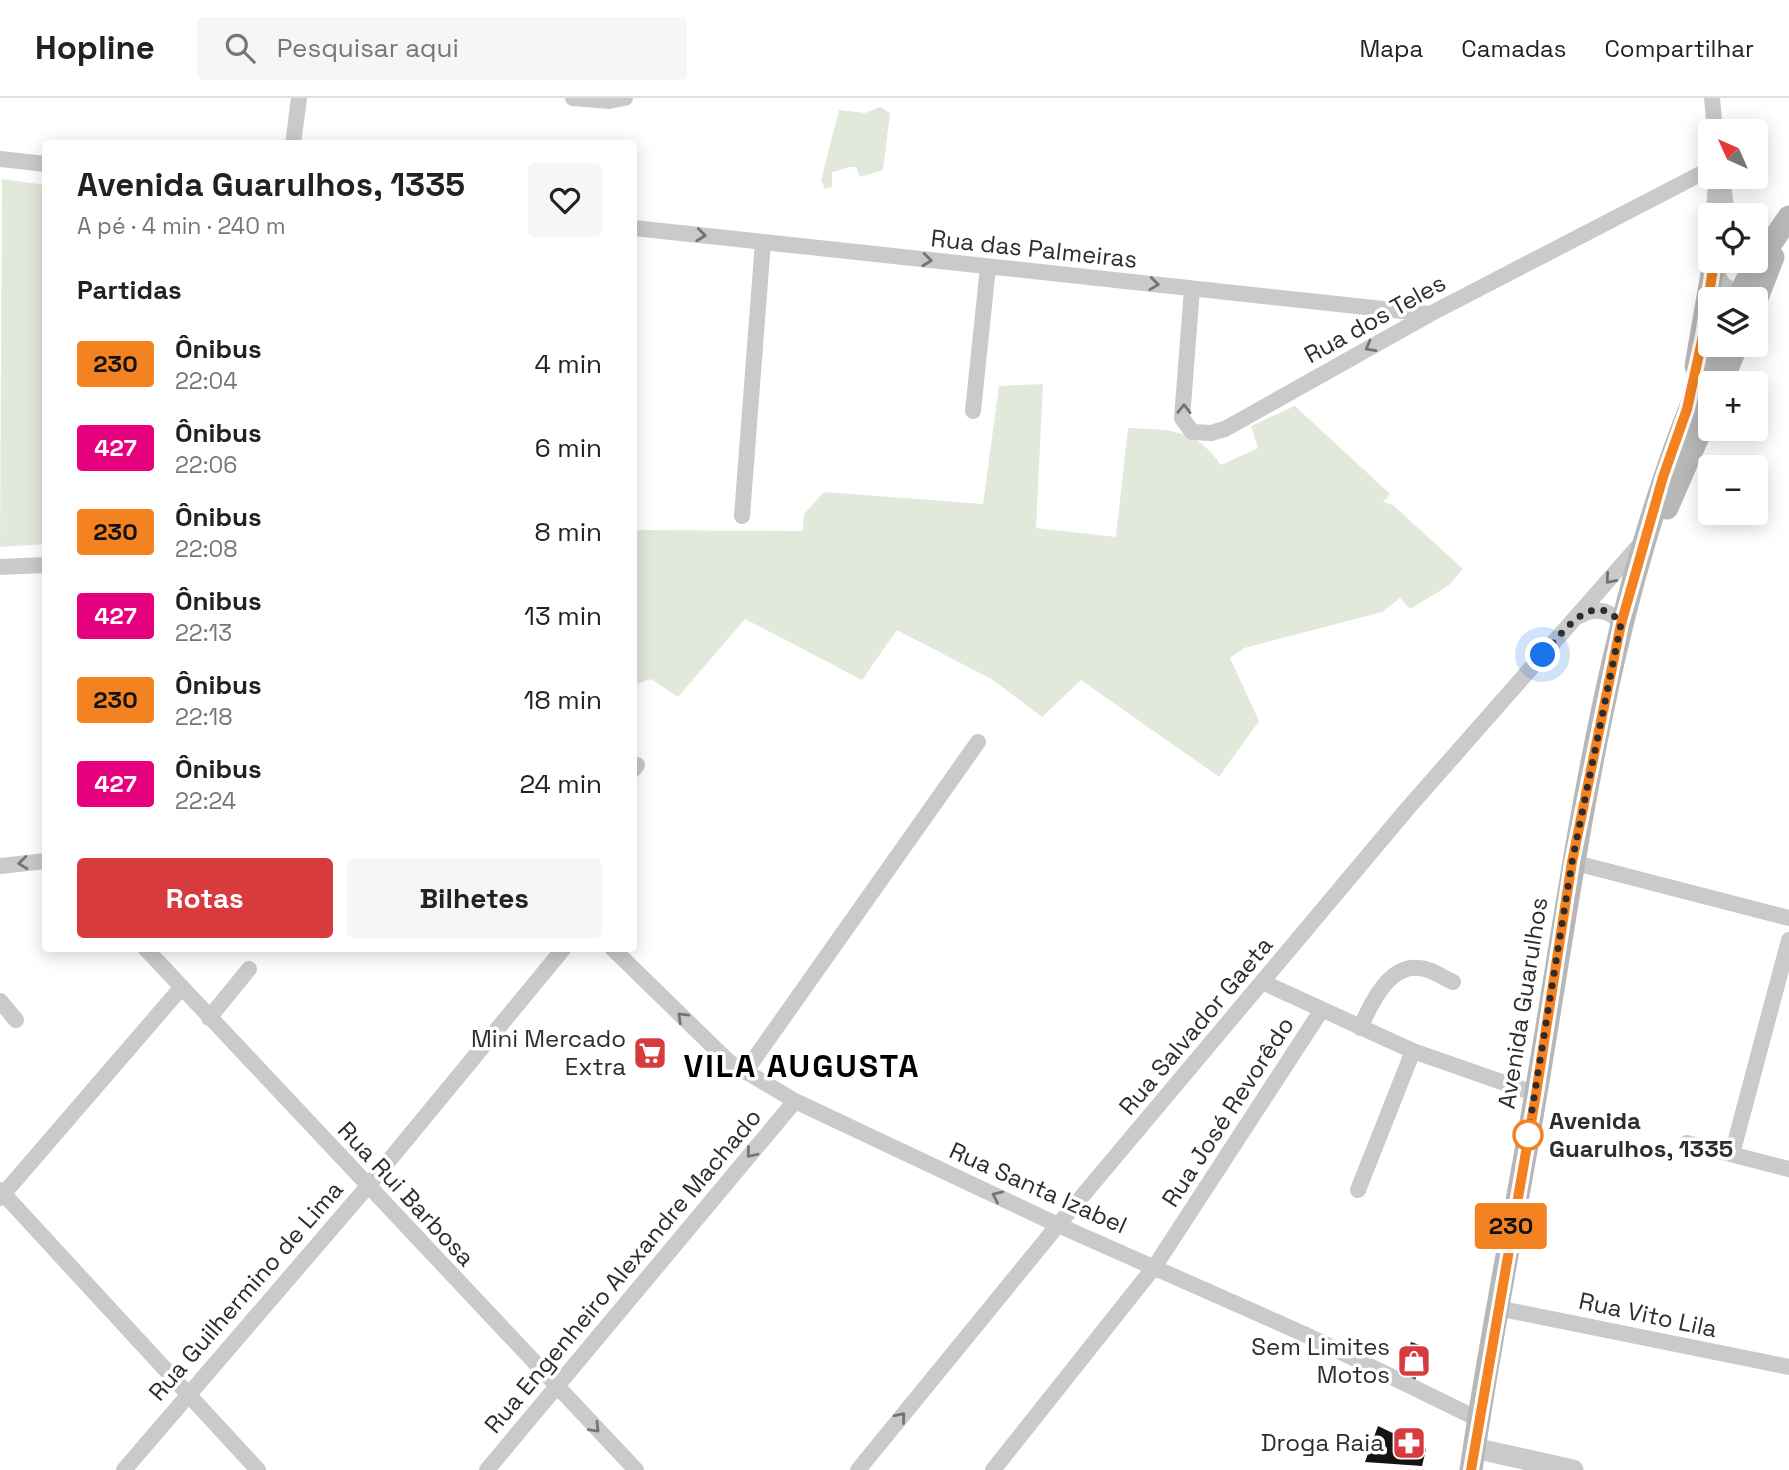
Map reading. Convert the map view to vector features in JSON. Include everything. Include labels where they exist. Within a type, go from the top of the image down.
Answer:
[{"type":"main road","points":[[1748,287],[1787,221]]},
{"type":"main road","points":[[1702,371],[1713,273]]},
{"type":"main road","name":"Avenida Guarulhos","points":[[1472,1459],[1536,1094],[1572,862],[1621,624],[1644,540],[1698,409]]},
{"type":"main road","name":"Avenida Guarulhos","points":[[1631,588],[1698,409]]},
{"type":"street","points":[[294,140],[299,98]]},
{"type":"street","points":[[573,98],[608,102],[625,98]]},
{"type":"street","points":[[1712,98],[1714,119]]},
{"type":"street","points":[[0,159],[42,164]]},
{"type":"street","name":"Rua dos Teles","points":[[1192,289],[1182,418],[1192,432],[1201,434],[1225,429],[1430,314],[1698,175]]},
{"type":"street","name":"Rua das Palmeiras","points":[[637,228],[1430,314]]},
{"type":"street","points":[[741,516],[763,242]]},
{"type":"street","points":[[973,411],[988,267]]},
{"type":"street","points":[[1718,273],[1721,282],[1743,287]]},
{"type":"street","name":"Rua Salvador Gaeta","points":[[858,1470],[1058,1225],[1409,808],[1644,540]]},
{"type":"street","points":[[0,567],[42,565]]},
{"type":"street","points":[[1577,617],[1588,611],[1601,610],[1612,615],[1621,624]]},
{"type":"street","points":[[745,1072],[978,742]]},
{"type":"street","points":[[0,866],[42,861]]},
{"type":"street","points":[[1572,862],[1789,918]]},
{"type":"street","points":[[1732,1154],[1789,940]]},
{"type":"street","name":"Rua Rui Barbosa","points":[[149,952],[636,1470]]},
{"type":"street","name":"Rua Guilhermino de Lima","points":[[124,1470],[187,1393],[368,1186],[561,952]]},
{"type":"street","name":"Rua Santa Izabel","points":[[616,952],[728,1061],[795,1101],[1058,1225],[1155,1266],[1478,1419]]},
{"type":"street","points":[[1360,1028],[1379,993],[1406,969],[1418,968],[1453,982]]},
{"type":"street","points":[[209,1018],[249,969]]},
{"type":"street","points":[[1262,982],[1413,1051],[1536,1094]]},
{"type":"street","points":[[181,988],[1,1194],[258,1470]]},
{"type":"street","points":[[0,1001],[16,1020]]},
{"type":"street","name":"Rua José Revorêdo","points":[[993,1470],[1155,1266],[1321,1011]]},
{"type":"street","points":[[1359,1190],[1413,1051]]},
{"type":"street","name":"Rua Engenheiro Alexandre Machado","points":[[487,1470],[795,1101]]},
{"type":"street","points":[[1687,1143],[1789,1169]]},
{"type":"street","name":"Rua Vito Lila","points":[[1497,1308],[1789,1367]]},
{"type":"street","points":[[1472,1459],[1573,1470]]},
{"type":"shaded area","points":[[880,107],[890,113],[883,170],[860,177],[856,167],[832,172],[832,187],[825,189],[821,180],[839,110],[865,113]]},
{"type":"shaded area","points":[[2,179],[42,185],[42,544],[0,547]]},
{"type":"shaded area","points":[[1043,384],[1036,528],[1116,537],[1128,428],[1181,433],[1202,444],[1221,465],[1258,448],[1251,426],[1295,406],[1390,494],[1383,502],[1393,505],[1463,569],[1448,586],[1410,609],[1400,598],[1382,612],[1244,648],[1230,658],[1259,721],[1219,777],[1081,680],[1042,717],[993,680],[897,630],[862,680],[745,619],[678,697],[651,679],[637,684],[637,530],[803,531],[804,514],[824,492],[983,504],[999,386]]},
{"type":"building","name":"Sem Limites Motos","points":[[1411,1342],[1428,1348],[1415,1380],[1401,1374]]},
{"type":"building","points":[[1378,1426],[1426,1449],[1422,1466],[1365,1462]]},
{"type":"bus line","name":"230","points":[[1471,1470],[1536,1094],[1572,862],[1621,624],[1663,477],[1687,409],[1703,336],[1712,273]]},
{"type":"place","name":"Mini Mercado Extra","points":[[650,1053]]},
{"type":"place","name":"Avenida Guarulhos, 1335","points":[[1528,1135]]},
{"type":"place","name":"Sem Limites Motos","points":[[1414,1361]]},
{"type":"place","name":"Droga Raia","points":[[1409,1443]]},
{"type":"district","name":"VILA AUGUSTA","points":[[802,1066]]},
{"type":"route","points":[[1528,1135],[1572,862],[1621,624],[1607,612],[1588,611],[1577,617],[1543,655]]}]
